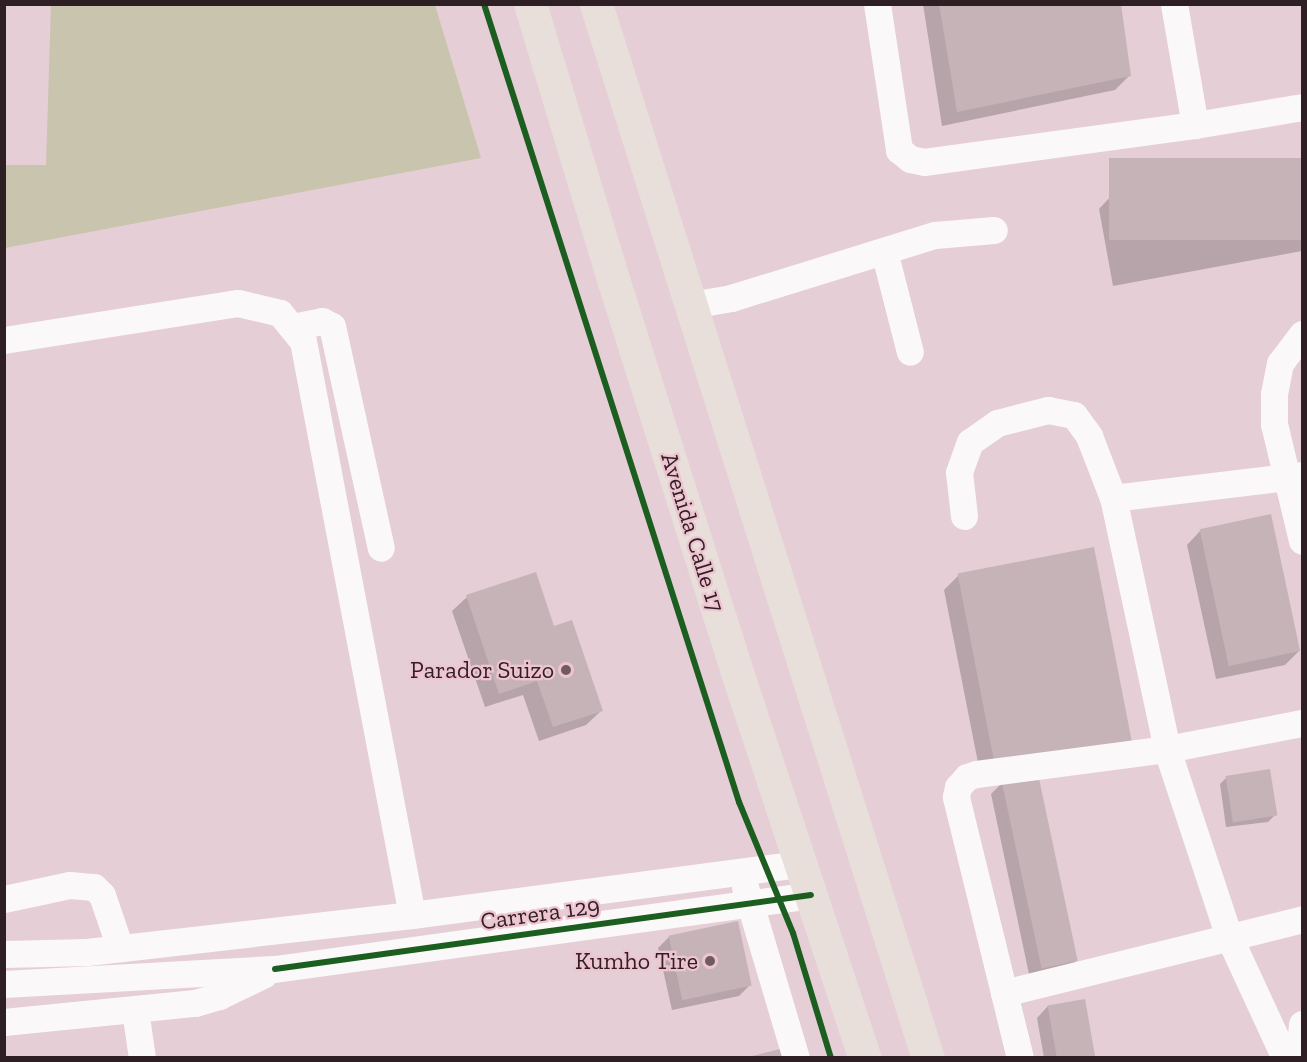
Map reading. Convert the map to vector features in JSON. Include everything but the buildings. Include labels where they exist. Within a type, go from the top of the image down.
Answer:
[{"type":"main road","name":"Avenida Calle 17","points":[[530,4],[618,293],[865,1058]]},
{"type":"main road","points":[[596,4],[928,1058]]},
{"type":"street","points":[[877,4],[899,150],[910,159],[924,162],[1195,125],[1302,107]]},
{"type":"street","points":[[1174,4],[1195,125]]},
{"type":"street","points":[[691,305],[731,298],[935,235],[994,230]]},
{"type":"street","points":[[884,251],[910,352]]},
{"type":"street","points":[[4,340],[238,303],[280,313],[303,341],[412,915]]},
{"type":"street","points":[[292,327],[322,321],[332,326],[381,548]]},
{"type":"street","points":[[1302,334],[1280,363],[1274,394],[1274,424],[1295,477],[1302,541]]},
{"type":"street","points":[[964,516],[959,472],[970,442],[996,423],[1048,410],[1074,416],[1084,429],[1113,498],[1167,750],[1229,937],[1285,1058]]},
{"type":"street","points":[[1113,498],[1295,477]]},
{"type":"street","points":[[1020,1058],[956,797],[958,787],[967,777],[976,774],[1167,750],[1302,723]]},
{"type":"street","points":[[4,954],[120,948],[412,915],[801,864]]},
{"type":"street","points":[[740,872],[796,1058]]},
{"type":"street","points":[[4,899],[70,885],[94,887],[102,895],[120,948]]},
{"type":"street","name":"Carrera 129","points":[[275,969],[811,895]]},
{"type":"street","points":[[1004,993],[1302,919]]},
{"type":"street","points":[[4,984],[275,969]]},
{"type":"street","points":[[4,1022],[195,1003],[211,999],[275,969]]},
{"type":"street","points":[[135,1010],[142,1058]]},
{"type":"street","points":[[1299,1058],[1302,1024]]},
{"type":"shaded area","points":[[51,5],[435,5],[481,158],[5,248],[5,165],[46,165]]},
{"type":"cycle path","points":[[484,4],[739,802],[793,933],[831,1058]]},
{"type":"cycle path","points":[[275,969],[811,895]]},
{"type":"place","name":"Parador Suizo","points":[[566,670]]},
{"type":"place","name":"Kumho Tire","points":[[710,961]]}]
